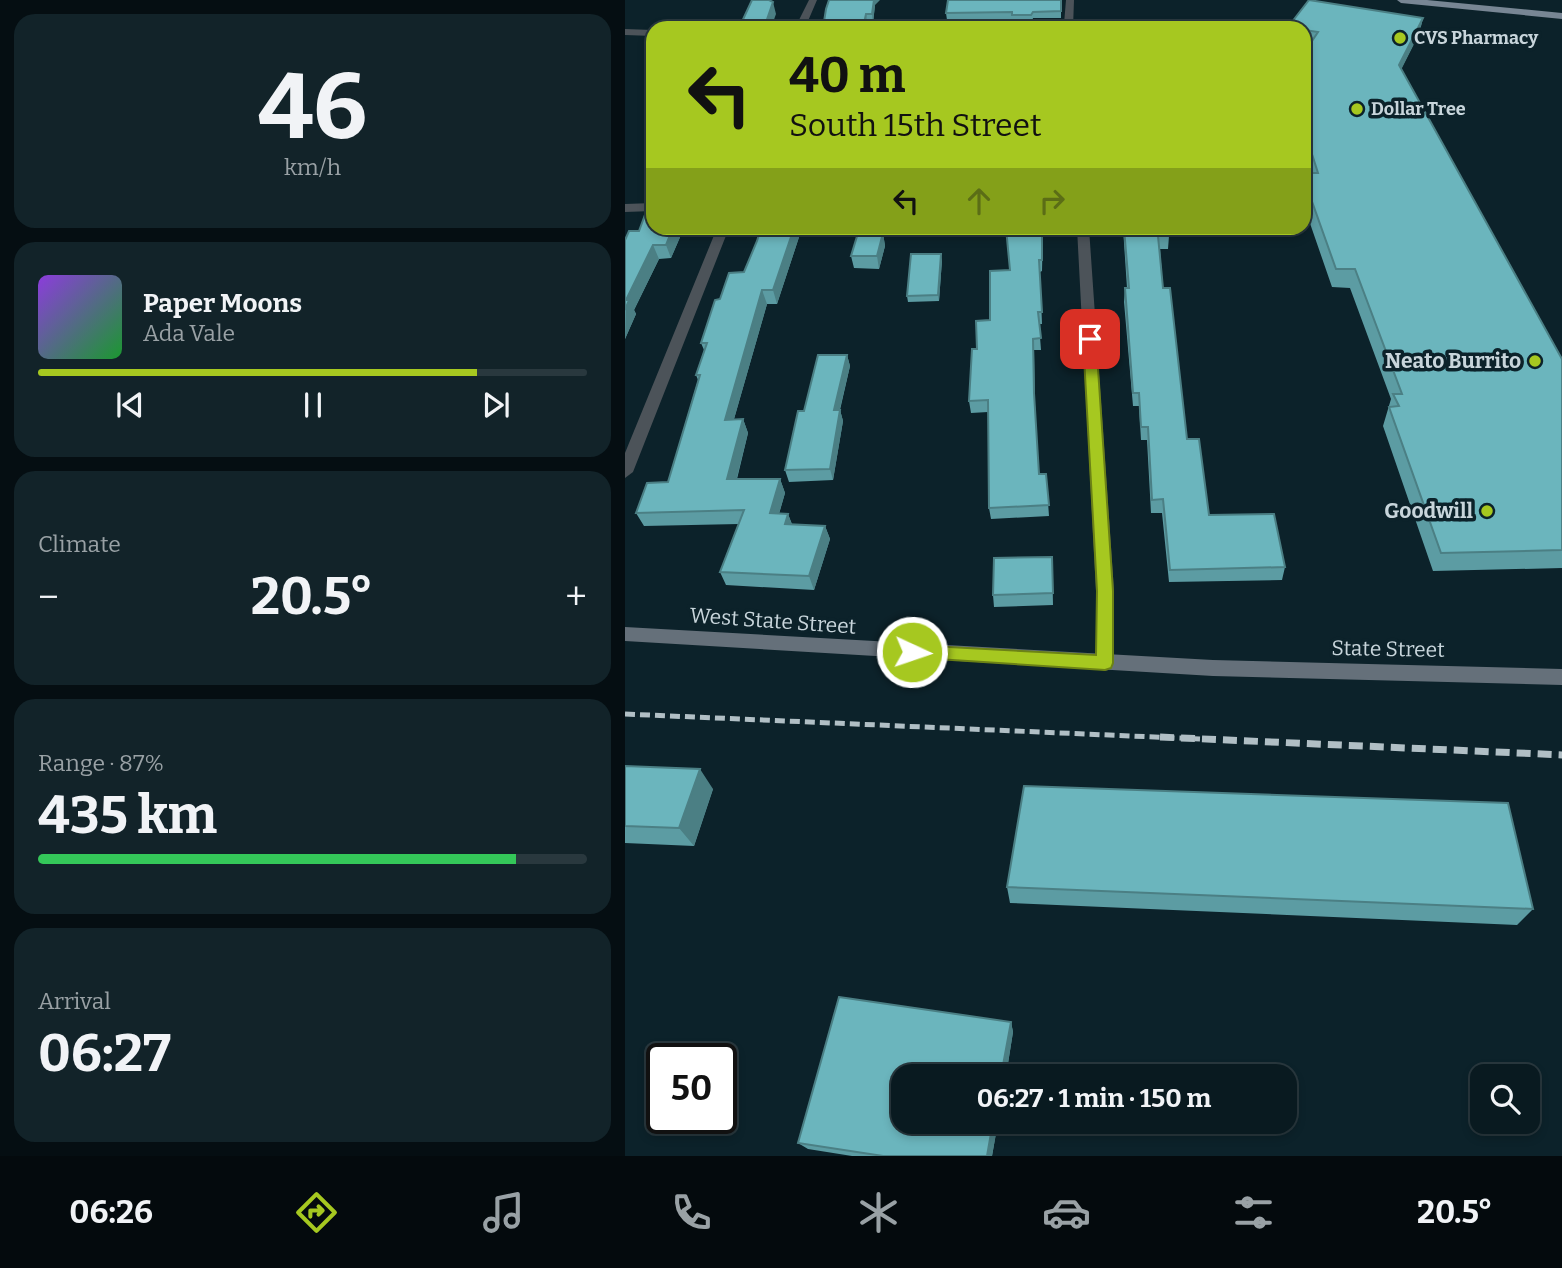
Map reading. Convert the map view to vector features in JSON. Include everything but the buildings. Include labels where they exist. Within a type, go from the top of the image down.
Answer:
[{"type":"main road","points":[[1401,0],[1562,16]]},
{"type":"main road","name":"West State Street","points":[[625,634],[1213,668]]},
{"type":"main road","name":"State Street","points":[[1213,668],[1562,677]]},
{"type":"street","points":[[803,21],[813,0]]},
{"type":"street","points":[[1068,21],[1070,0]]},
{"type":"street","points":[[625,32],[646,33]]},
{"type":"street","points":[[625,208],[646,207]]},
{"type":"street","points":[[625,472],[720,235]]},
{"type":"street","points":[[1083,235],[1105,591],[1105,663]]},
{"type":"railway","points":[[625,714],[1200,739]]},
{"type":"railway","points":[[1160,737],[1563,755]]},
{"type":"place","name":"CVS Pharmacy","points":[[1400,38]]},
{"type":"place","name":"Dollar Tree","points":[[1357,109]]},
{"type":"place","name":"Neato Burrito","points":[[1535,361]]},
{"type":"place","name":"Goodwill","points":[[1487,511]]},
{"type":"route","points":[[912,652],[1105,663],[1105,591],[1090,339]]}]
